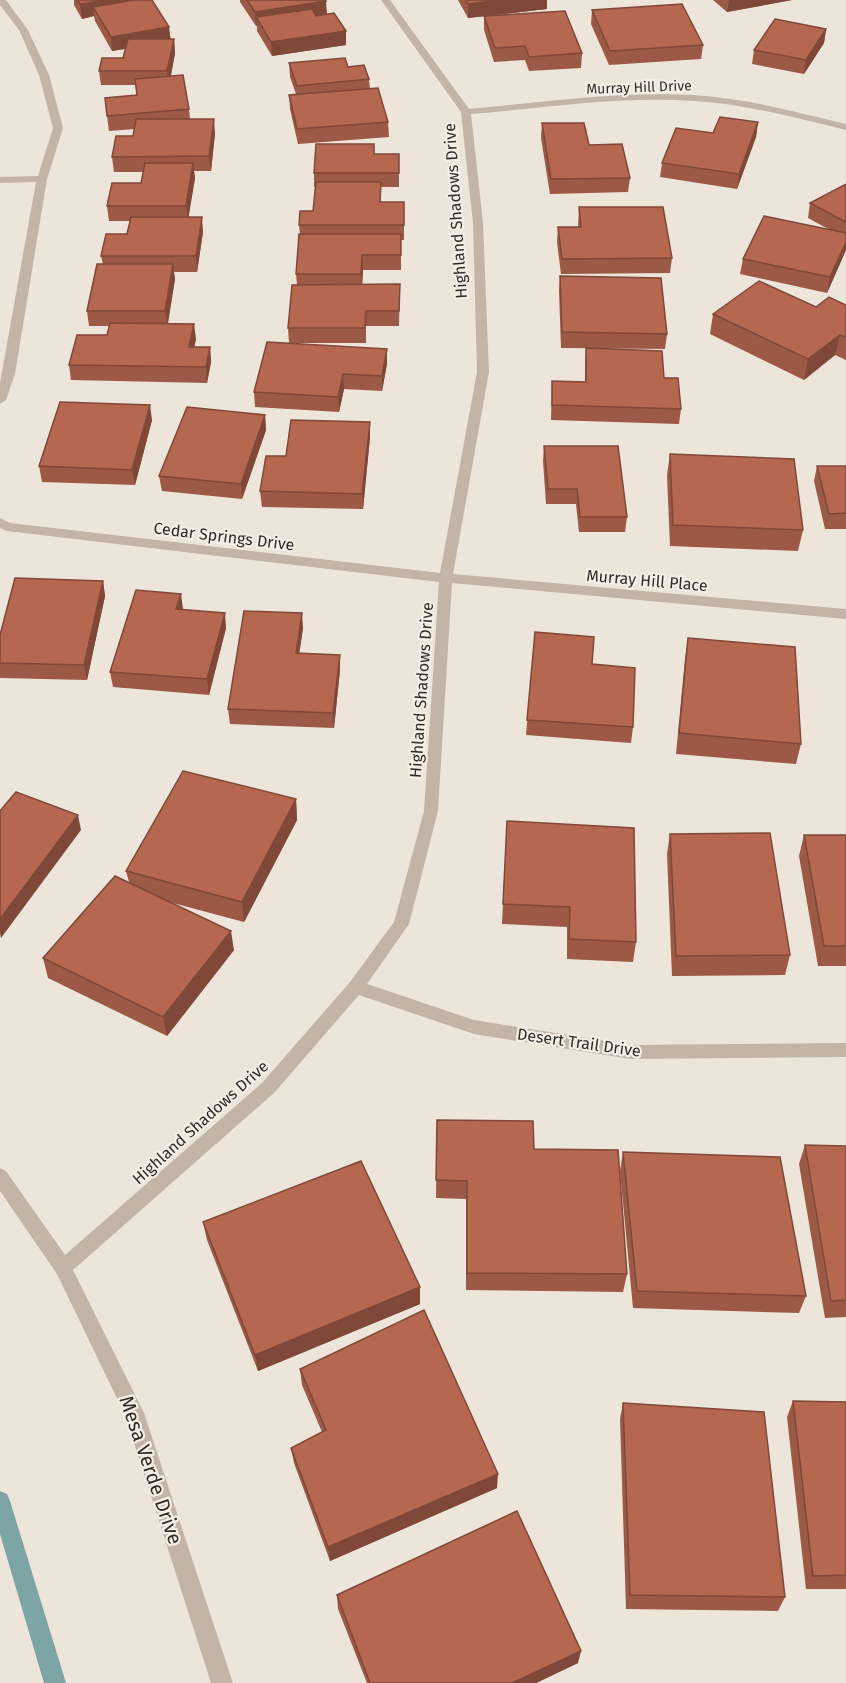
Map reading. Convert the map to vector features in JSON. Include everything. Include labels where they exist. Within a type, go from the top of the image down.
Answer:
[{"type":"street","points":[[0,400],[9,374],[42,179],[58,129],[44,75],[23,30],[1,0]]},
{"type":"street","name":"Highland Shadows Drive","points":[[63,1268],[268,1088],[356,987],[401,924],[431,811],[446,578],[483,372],[477,223],[466,112],[385,0]]},
{"type":"street","name":"Murray Hill Drive","points":[[466,112],[646,98],[694,98],[748,105],[846,127]]},
{"type":"street","points":[[0,180],[42,179]]},
{"type":"street","name":"Cedar Springs Drive","points":[[0,522],[7,527],[446,578]]},
{"type":"street","name":"Murray Hill Place","points":[[446,578],[846,614]]},
{"type":"street","name":"Desert Trail Drive","points":[[356,987],[474,1027],[631,1052],[846,1050]]},
{"type":"street","name":"Mesa Verde Drive","points":[[0,1176],[63,1268],[134,1413],[222,1683]]},
{"type":"building","points":[[77,0],[107,0],[80,4]]},
{"type":"building","points":[[134,0],[152,0],[169,27],[111,37],[93,7]]},
{"type":"building","points":[[247,0],[325,0],[326,1],[255,12]]},
{"type":"building","points":[[466,0],[501,0],[468,4]]},
{"type":"building","points":[[682,4],[703,45],[610,51],[592,10]]},
{"type":"building","points":[[312,9],[316,16],[334,13],[346,31],[271,42],[256,17]]},
{"type":"building","points":[[565,11],[582,53],[529,57],[525,46],[495,48],[484,16]]},
{"type":"building","points":[[775,19],[826,29],[806,60],[754,50]]},
{"type":"building","points":[[128,39],[174,39],[167,71],[99,71],[102,58],[123,58]]},
{"type":"building","points":[[345,58],[348,67],[364,65],[369,79],[297,86],[289,63]]},
{"type":"building","points":[[183,75],[189,109],[107,116],[105,98],[137,95],[135,79]]},
{"type":"building","points":[[378,88],[388,122],[297,129],[289,95]]},
{"type":"building","points":[[720,117],[758,122],[739,174],[662,163],[676,128],[713,133]]},
{"type":"building","points":[[136,119],[214,119],[209,156],[112,157],[116,136],[133,136]]},
{"type":"building","points":[[542,123],[584,123],[589,145],[622,144],[630,178],[551,179]]},
{"type":"building","points":[[316,144],[374,144],[374,154],[399,154],[399,173],[314,173]]},
{"type":"building","points":[[145,163],[193,163],[186,206],[107,206],[112,183],[141,183]]},
{"type":"building","points":[[316,182],[381,182],[380,202],[404,202],[404,225],[299,225],[300,211],[313,211]]},
{"type":"building","points":[[846,184],[846,222],[810,203]]},
{"type":"building","points":[[579,207],[663,207],[672,258],[562,259],[558,227],[581,227]]},
{"type":"building","points":[[764,216],[846,233],[846,242],[830,277],[743,259]]},
{"type":"building","points":[[131,217],[202,217],[196,256],[101,256],[106,234],[127,234]]},
{"type":"building","points":[[299,234],[401,234],[401,255],[362,255],[361,274],[296,274]]},
{"type":"building","points":[[97,264],[173,264],[165,311],[87,311]]},
{"type":"building","points":[[560,276],[661,278],[667,334],[562,332]]},
{"type":"building","points":[[759,281],[816,307],[829,297],[846,305],[846,337],[840,335],[808,359],[713,314]]},
{"type":"building","points":[[400,284],[399,311],[366,311],[365,328],[288,328],[292,285]]},
{"type":"building","points":[[110,323],[194,324],[189,347],[210,347],[206,367],[69,365],[77,335],[107,335]]},
{"type":"building","points":[[267,342],[387,349],[382,376],[343,374],[338,397],[254,392]]},
{"type":"building","points":[[586,348],[662,351],[664,378],[678,378],[681,409],[552,405],[552,381],[586,382]]},
{"type":"building","points":[[60,402],[150,405],[132,470],[39,466]]},
{"type":"building","points":[[187,407],[265,415],[241,484],[159,476]]},
{"type":"building","points":[[291,420],[370,422],[362,494],[260,491],[266,456],[286,456]]},
{"type":"building","points":[[544,446],[618,446],[627,517],[580,517],[577,489],[548,489]]},
{"type":"building","points":[[670,454],[794,459],[803,530],[673,525]]},
{"type":"building","points":[[817,466],[846,466],[846,513],[829,514]]},
{"type":"building","points":[[15,578],[103,581],[84,665],[0,663],[0,635]]},
{"type":"building","points":[[136,590],[181,594],[176,609],[225,613],[207,679],[110,672]]},
{"type":"building","points":[[244,611],[302,613],[296,653],[340,655],[333,713],[228,709]]},
{"type":"building","points":[[535,632],[594,637],[592,664],[635,668],[633,727],[527,720]]},
{"type":"building","points":[[688,638],[795,647],[801,744],[679,733]]},
{"type":"building","points":[[183,771],[296,799],[242,902],[126,871]]},
{"type":"building","points":[[16,792],[78,815],[0,919],[0,811]]},
{"type":"building","points":[[507,821],[634,828],[636,942],[569,939],[570,907],[503,904]]},
{"type":"building","points":[[770,833],[790,955],[676,956],[670,834]]},
{"type":"building","points":[[804,835],[846,835],[846,946],[824,946]]},
{"type":"building","points":[[115,876],[231,931],[163,1017],[43,958]]},
{"type":"building","points":[[437,1120],[533,1121],[534,1149],[618,1150],[627,1274],[467,1273],[467,1181],[436,1180]]},
{"type":"building","points":[[805,1145],[846,1146],[846,1300],[831,1301]]},
{"type":"building","points":[[623,1152],[780,1157],[806,1296],[637,1291]]},
{"type":"building","points":[[361,1161],[420,1287],[255,1355],[203,1222]]},
{"type":"building","points":[[424,1310],[498,1474],[328,1547],[291,1448],[326,1430],[300,1369]]},
{"type":"building","points":[[793,1401],[846,1402],[846,1575],[813,1576]]},
{"type":"building","points":[[623,1403],[764,1412],[785,1597],[630,1595]]},
{"type":"building","points":[[517,1511],[581,1651],[512,1683],[370,1683],[337,1595]]},
{"type":"waterway","points":[[0,1501],[55,1683]]}]
